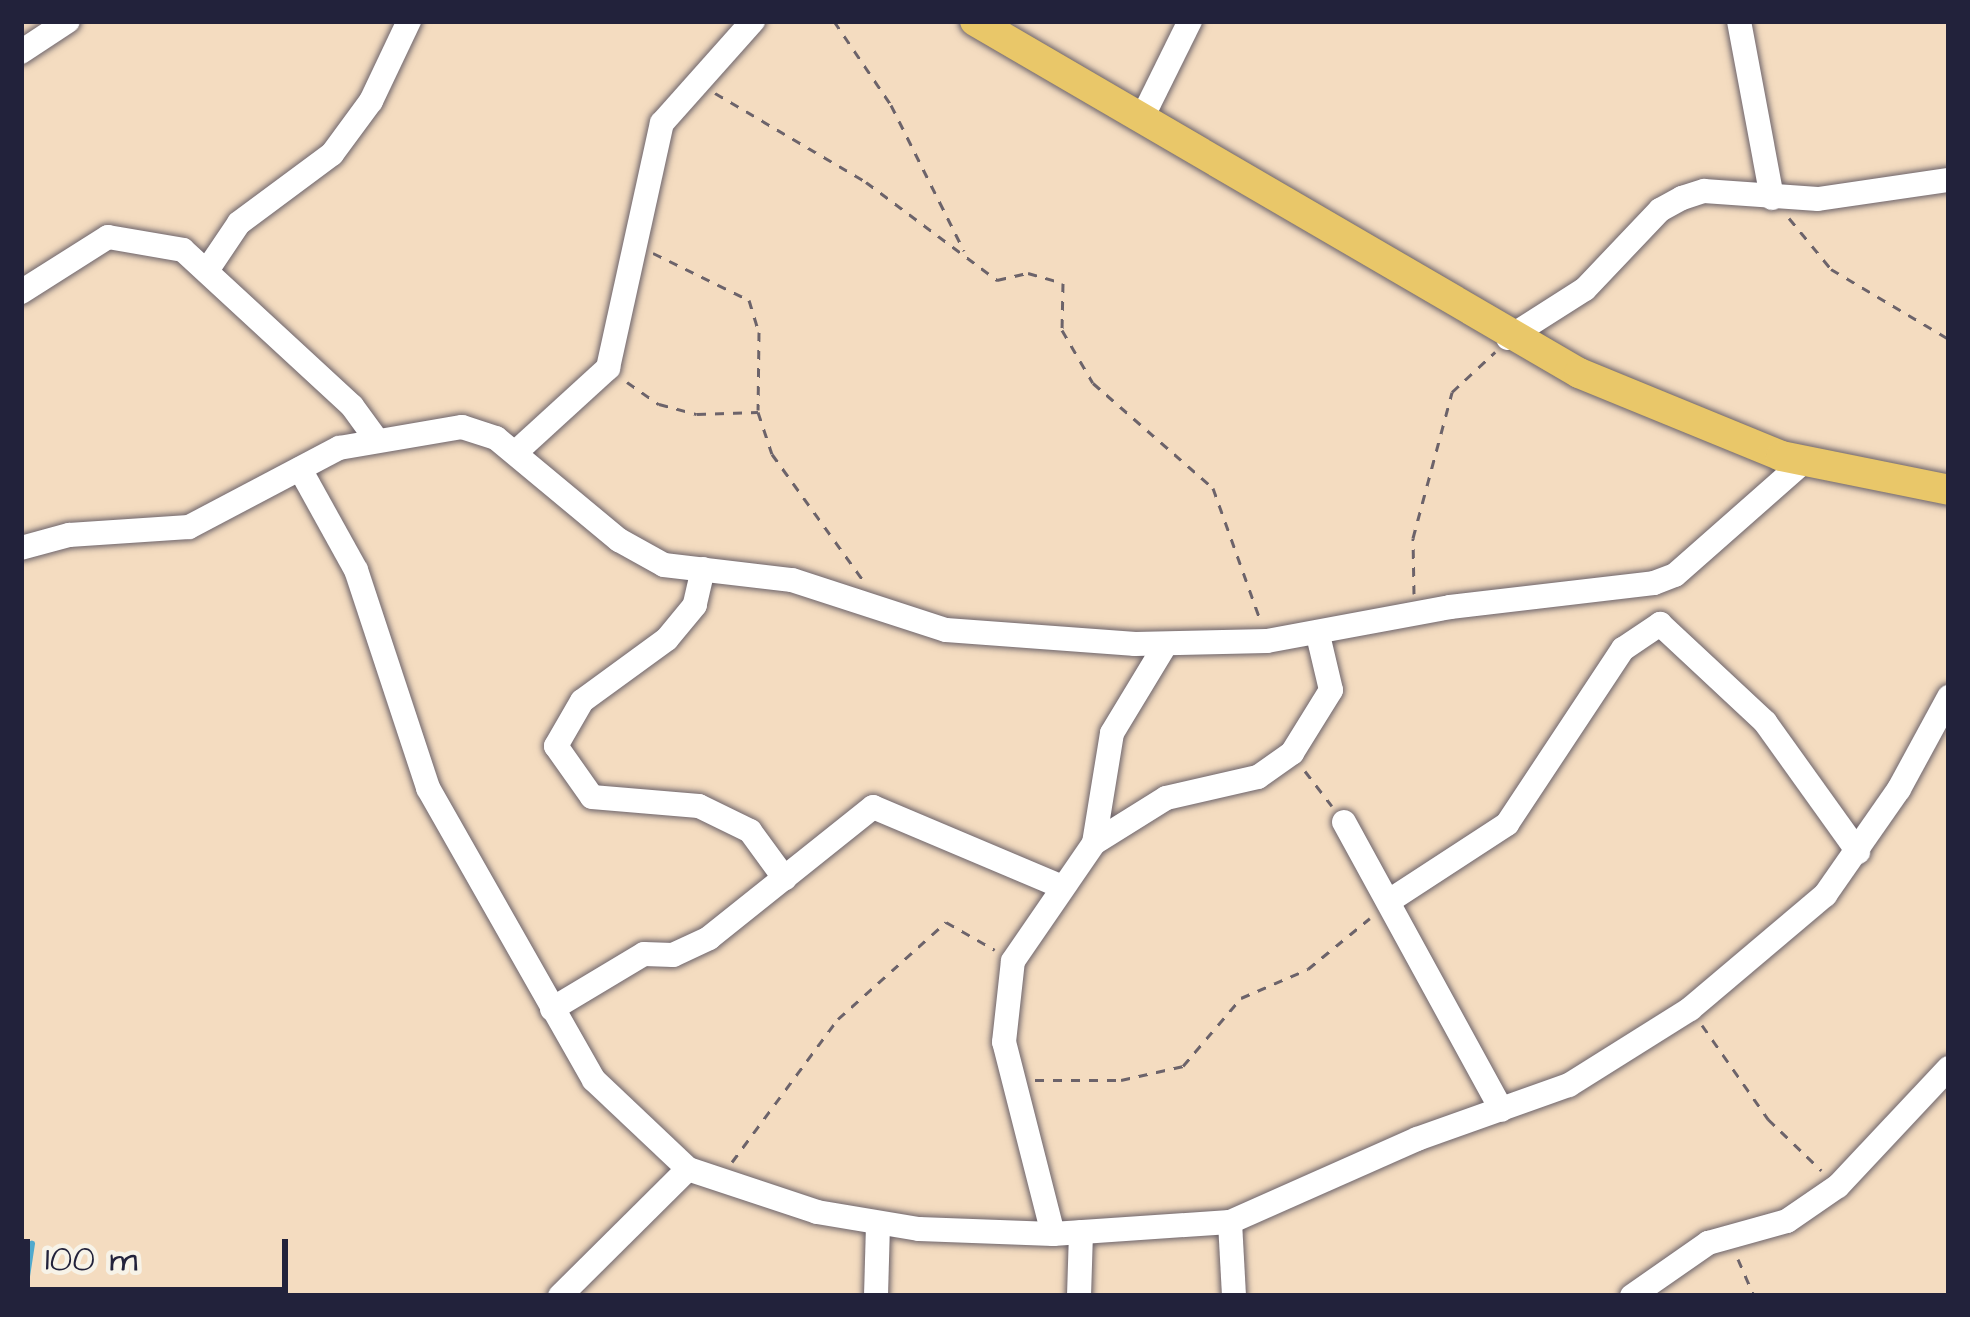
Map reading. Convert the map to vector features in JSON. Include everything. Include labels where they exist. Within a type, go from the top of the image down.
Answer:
[{"type":"main road","points":[[975,21],[1508,338],[1630,397],[1802,463],[1949,490]]},
{"type":"street","points":[[21,52],[68,21]]},
{"type":"street","points":[[208,269],[239,224],[332,154],[371,101],[409,21]]},
{"type":"street","points":[[516,452],[608,368],[639,246],[662,123],[753,21]]},
{"type":"street","points":[[1142,118],[1190,21]]},
{"type":"street","points":[[1739,21],[1772,198]]},
{"type":"street","points":[[1508,338],[1585,290],[1660,210],[1682,198],[1704,191],[1772,198],[1949,180]]},
{"type":"street","points":[[21,292],[108,237],[183,250],[352,406],[376,439]]},
{"type":"street","points":[[21,547],[69,536],[189,527],[300,469],[376,439],[463,427],[516,452],[646,559],[792,580],[946,630],[1166,644],[1267,641],[1414,614],[1626,590],[1675,575],[1802,463]]},
{"type":"street","points":[[300,469],[356,569],[428,788],[594,1080],[688,1169],[716,1182],[878,1223],[1053,1234],[1230,1222],[1569,1085],[1690,1009],[1825,895],[1858,853],[1949,697]]},
{"type":"street","points":[[704,569],[694,605],[667,639],[581,700],[556,746],[592,797],[699,806],[750,831],[784,879]]},
{"type":"street","points":[[1389,901],[1507,824],[1623,649],[1660,624],[1765,722],[1858,853]]},
{"type":"street","points":[[1053,1234],[1004,1042],[1013,961],[1060,886],[1094,843],[1166,798],[1258,777],[1292,752],[1331,690],[1318,635]]},
{"type":"street","points":[[1094,843],[1112,733],[1166,644]]},
{"type":"street","points":[[552,1009],[644,954],[673,955],[709,938],[873,807],[1060,886]]},
{"type":"street","points":[[1344,822],[1502,1110]]},
{"type":"street","points":[[1633,1296],[1708,1243],[1786,1221],[1838,1186],[1949,1068]]},
{"type":"street","points":[[560,1296],[688,1169]]},
{"type":"street","points":[[1230,1222],[1234,1296]]},
{"type":"street","points":[[876,1296],[878,1223]]},
{"type":"street","points":[[1079,1296],[1081,1232]]},
{"type":"path","points":[[834,21],[891,105],[965,253]]},
{"type":"path","points":[[700,82],[965,253],[997,280],[1028,273],[1063,283],[1062,329],[1093,383],[1214,488],[1267,641]]},
{"type":"path","points":[[1772,198],[1831,269],[1949,339]]},
{"type":"path","points":[[639,246],[748,301],[759,332],[758,412],[772,454],[889,614]]},
{"type":"path","points":[[1414,614],[1413,538],[1452,392],[1508,338]]},
{"type":"path","points":[[608,368],[659,404],[730,417],[758,412]]},
{"type":"path","points":[[1292,752],[1344,822]]},
{"type":"path","points":[[1012,1078],[1121,1080],[1183,1066],[1241,998],[1308,969],[1389,901]]},
{"type":"path","points":[[716,1182],[838,1019],[946,922],[1013,961]]},
{"type":"path","points":[[1690,1009],[1768,1119],[1838,1186]]},
{"type":"path","points":[[1739,1265],[1754,1296]]},
{"type":"waterway","points":[[24,1296],[32,1244]]}]
